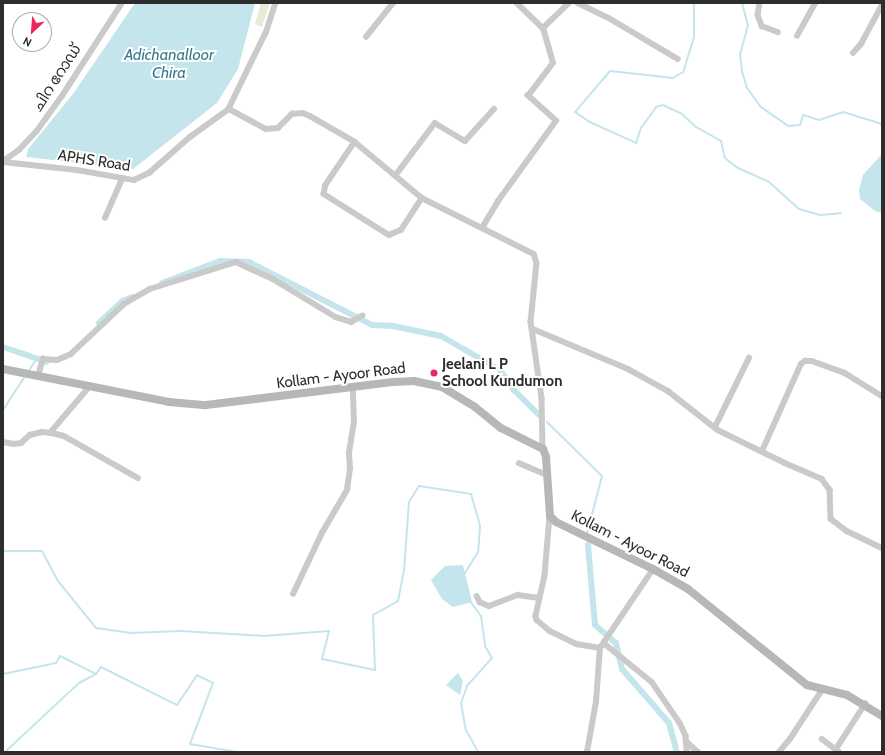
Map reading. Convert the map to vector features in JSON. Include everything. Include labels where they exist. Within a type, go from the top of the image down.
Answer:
[{"type":"main road","name":"Kollam - Ayoor Road","points":[[3,369],[169,402],[206,406],[414,381],[430,383],[458,395],[501,428],[543,449],[546,457],[550,516],[568,529],[653,569],[688,589],[797,679],[822,690],[847,696],[865,704],[882,716]]},
{"type":"street","name":"ചിറ റോഡ്","points":[[4,161],[19,150],[49,114],[122,3]]},
{"type":"street","points":[[276,3],[262,40],[229,108],[266,129],[278,128],[292,114],[303,113],[355,142],[422,198],[527,249],[536,258],[533,329],[542,398],[543,449]]},
{"type":"street","points":[[366,37],[393,3]]},
{"type":"street","points":[[482,228],[498,201],[556,121],[528,96],[553,62],[542,28],[517,3]]},
{"type":"street","points":[[542,28],[569,3]]},
{"type":"street","points":[[578,3],[609,18],[678,58]]},
{"type":"street","points":[[760,3],[758,15],[762,26],[778,32]]},
{"type":"street","points":[[797,36],[816,3]]},
{"type":"street","points":[[853,53],[861,44],[882,5]]},
{"type":"street","name":"APHS Road","points":[[4,161],[77,170],[122,179],[141,178],[190,136],[229,108]]},
{"type":"street","points":[[395,176],[436,123],[465,141],[494,109]]},
{"type":"street","points":[[355,142],[326,185],[324,194],[389,235],[401,230],[422,198]]},
{"type":"street","points":[[105,218],[122,179]]},
{"type":"street","points":[[38,376],[43,359],[57,360],[71,354],[124,304],[150,289],[236,262],[273,279],[336,317],[350,322],[362,316]]},
{"type":"street","points":[[533,329],[576,345],[641,376],[690,407],[714,427],[822,479],[830,490],[830,509],[834,522],[882,548]]},
{"type":"street","points":[[714,427],[749,358]]},
{"type":"street","points":[[762,451],[801,364],[805,361],[812,361],[845,373],[882,396]]},
{"type":"street","points":[[50,433],[90,386]]},
{"type":"street","points":[[293,594],[322,533],[347,490],[350,468],[349,453],[354,423],[353,388]]},
{"type":"street","points":[[3,442],[14,444],[21,443],[30,435],[50,433],[64,436],[138,478]]},
{"type":"street","points":[[519,463],[547,475]]},
{"type":"street","points":[[550,516],[545,576],[536,616],[543,627],[577,644],[600,648]]},
{"type":"street","points":[[587,752],[596,702],[600,648],[605,644],[611,631],[653,569]]},
{"type":"street","points":[[477,596],[480,602],[489,606],[518,595],[539,598]]},
{"type":"street","points":[[605,644],[652,682],[680,723],[687,742],[687,752]]},
{"type":"street","points":[[779,752],[790,739],[822,690]]},
{"type":"street","points":[[822,739],[837,751],[865,704]]},
{"type":"street","points":[[687,742],[698,752]]},
{"type":"green space","points":[[261,3],[270,3],[262,27],[255,24]]},
{"type":"water","name":"Adichanalloor Chira","points":[[135,3],[255,3],[238,69],[217,103],[133,169],[26,157],[28,149],[73,94]]},
{"type":"water","points":[[882,154],[882,213],[875,211],[860,199],[859,190],[863,175]]},
{"type":"water","points":[[463,565],[472,602],[453,607],[442,599],[431,580],[445,566]]},
{"type":"water","points":[[458,673],[463,681],[460,695],[446,685]]},
{"type":"waterway","points":[[694,3],[694,37],[683,72],[673,78],[610,71],[575,112],[590,122],[636,143],[641,128],[656,107],[663,105],[682,114],[696,127],[721,141],[725,158],[738,168],[769,182],[799,209],[820,215],[841,213]]},
{"type":"waterway","points":[[742,3],[748,25],[740,54],[742,71],[747,88],[761,107],[788,126],[800,125],[803,115],[819,120],[843,112],[882,124]]},
{"type":"waterway","points":[[162,283],[220,261],[249,262],[372,325],[393,326],[441,336],[500,370],[514,390],[539,415]]},
{"type":"waterway","points":[[99,323],[123,301],[132,297]]},
{"type":"waterway","points":[[3,347],[47,362]]},
{"type":"waterway","points":[[30,369],[37,358]]},
{"type":"waterway","points":[[3,410],[24,378]]},
{"type":"waterway","points":[[547,422],[602,476],[587,534]]},
{"type":"waterway","points":[[3,551],[42,551],[58,581],[96,628],[130,633],[181,631],[264,636],[329,631],[322,659],[375,670],[373,615],[398,601],[404,571],[409,502],[419,486],[471,494],[480,526],[478,552],[463,576]]},
{"type":"waterway","points":[[588,545],[595,625],[616,643],[622,669],[669,723],[677,752]]},
{"type":"waterway","points":[[470,601],[481,616],[485,646],[492,658],[467,686],[461,703],[466,730],[478,752]]},
{"type":"waterway","points":[[3,674],[56,663],[60,656],[96,674],[101,667],[177,705],[197,675],[213,683],[190,744],[237,752]]},
{"type":"waterway","points":[[5,752],[79,683],[96,674]]},
{"type":"place","name":"Jeelani L P School Kundumon","points":[[434,373]]}]
